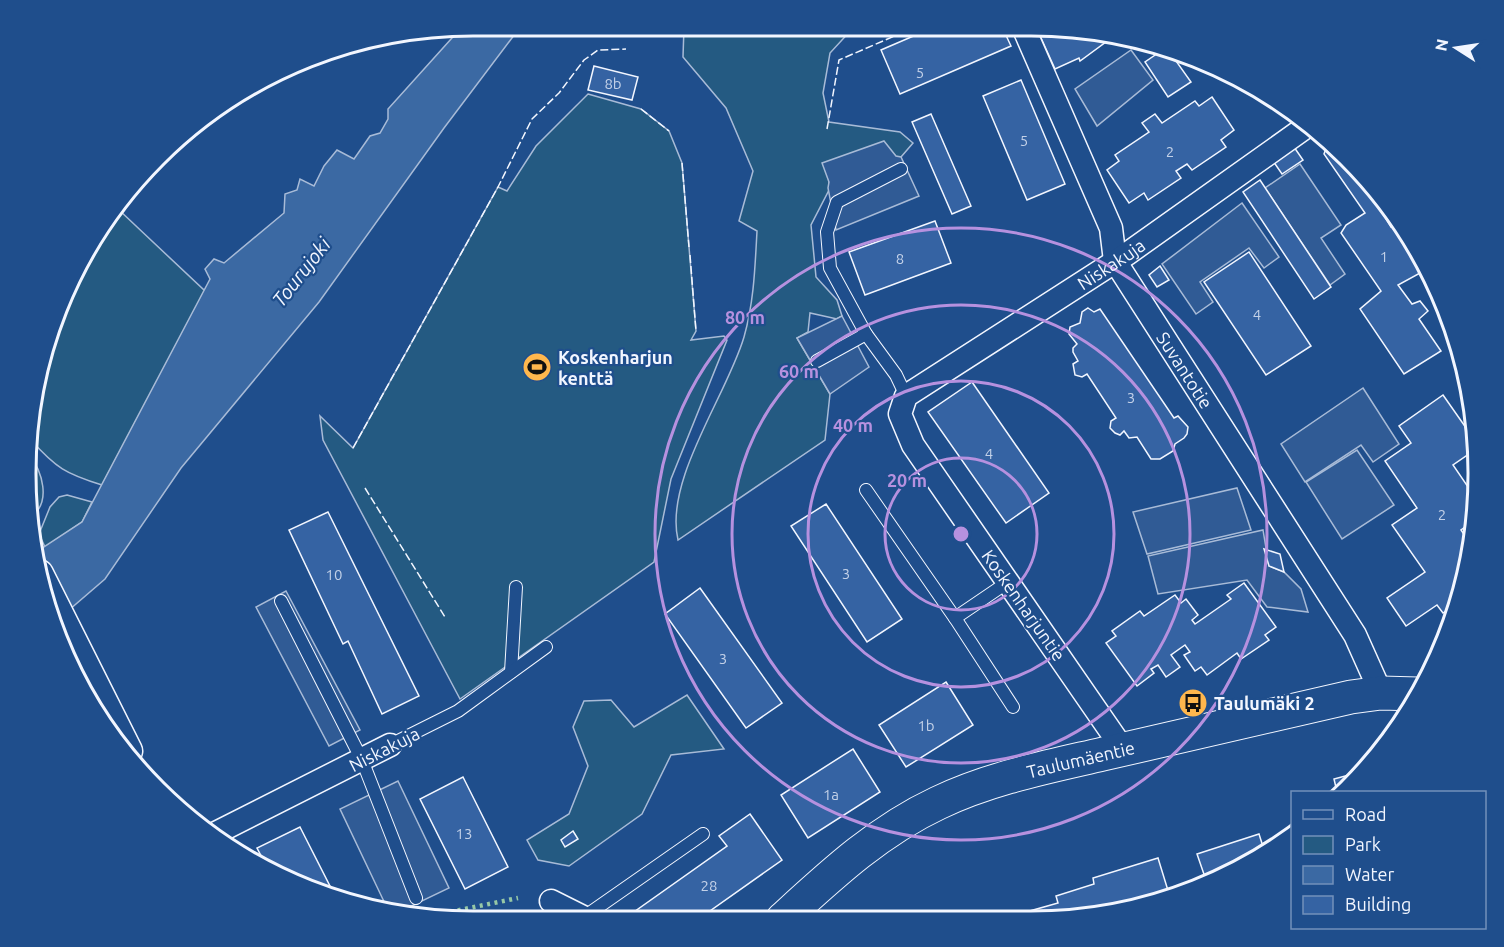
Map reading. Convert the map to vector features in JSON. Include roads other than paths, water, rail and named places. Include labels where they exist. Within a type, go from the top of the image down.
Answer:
[{"type":"main road","name":"Taulumäentie","points":[[792,911],[848,861],[885,833],[937,803],[979,785],[1350,697],[1381,693],[1408,694]]},
{"type":"street","name":"Suvantotie","points":[[1027,36],[1111,228],[1115,261],[1355,635],[1381,693]]},
{"type":"street","name":"Niskakuja","points":[[906,396],[1115,261],[1302,130]]},
{"type":"street","name":"Koskenharjuntie","points":[[906,396],[900,414],[912,445],[1123,749]]},
{"type":"street","points":[[59,614],[113,721]]},
{"type":"street","name":"Niskakuja","points":[[222,831],[390,745]]},
{"type":"street","points":[[551,901],[570,911]]},
{"type":"lane","points":[[901,169],[837,202],[827,232],[830,268],[866,334],[896,375],[906,396]]},
{"type":"lane","points":[[817,360],[866,334]]},
{"type":"lane","points":[[866,490],[955,618],[1013,707]]},
{"type":"lane","points":[[955,618],[1008,582]]},
{"type":"lane","points":[[512,672],[516,587]]},
{"type":"lane","points":[[281,601],[362,760],[416,898]]},
{"type":"lane","name":"Niskakuja","points":[[390,745],[458,711],[546,646]]},
{"type":"lane","points":[[594,911],[704,834]]},
{"type":"water","name":"Tourujoki","points":[[513,36],[319,302],[181,468],[105,579],[60,617],[42,548],[82,522],[210,279],[205,269],[214,259],[224,263],[284,213],[285,194],[297,190],[300,179],[314,186],[324,166],[337,150],[354,159],[370,136],[380,133],[388,119],[388,109],[453,37]]},
{"type":"place","name":"Koskenharjun kenttä","points":[[537,367]]},
{"type":"place","name":"Taulumäki 2","points":[[1193,703]]}]
